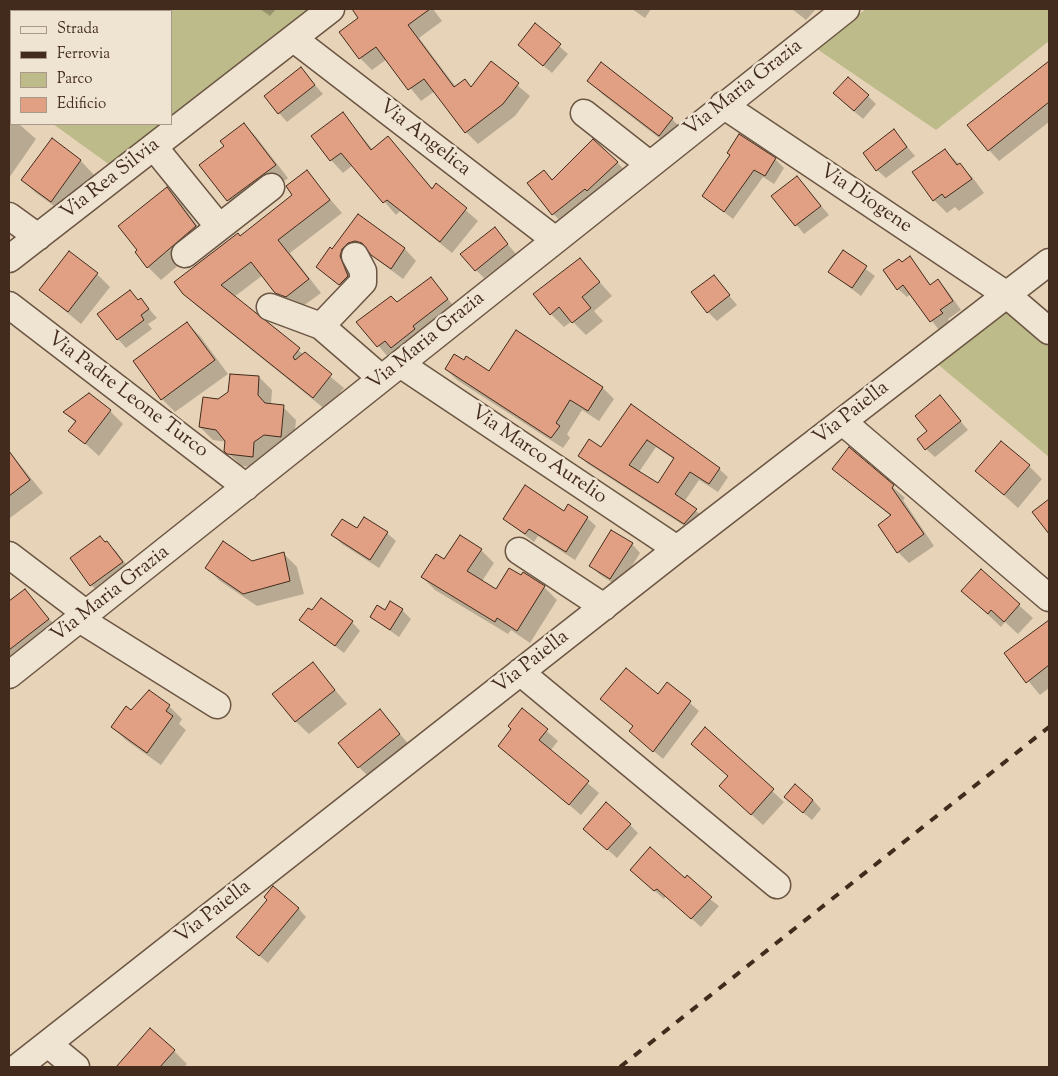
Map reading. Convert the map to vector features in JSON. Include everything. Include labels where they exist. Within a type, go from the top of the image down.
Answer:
[{"type":"street","name":"Via Rea Silvia","points":[[9,259],[331,9]]},
{"type":"street","name":"Via Maria Grazia","points":[[9,676],[723,105],[846,9]]},
{"type":"street","name":"Via Angelica","points":[[294,39],[554,240]]},
{"type":"street","name":"Via Diogene","points":[[723,105],[1007,295],[1049,331]]},
{"type":"street","points":[[584,113],[649,164]]},
{"type":"street","points":[[154,147],[219,228]]},
{"type":"street","points":[[185,254],[272,187]]},
{"type":"street","points":[[9,216],[38,237]]},
{"type":"street","points":[[270,307],[321,326],[363,282],[363,271],[355,256]]},
{"type":"street","name":"Via Paiella","points":[[18,1067],[677,549],[1049,262]]},
{"type":"street","name":"Via Padre Leone Turco","points":[[9,305],[246,487]]},
{"type":"street","name":"Via Marco Aurelio","points":[[321,326],[677,549]]},
{"type":"street","points":[[843,422],[1049,598]]},
{"type":"street","points":[[519,550],[604,607]]},
{"type":"street","points":[[9,555],[84,617],[218,705]]},
{"type":"street","points":[[520,672],[777,884]]},
{"type":"street","points":[[48,1044],[76,1067]]},
{"type":"green space","points":[[9,9],[315,9],[172,121],[172,10],[10,10],[9,92]]},
{"type":"green space","points":[[866,9],[1049,9],[1049,41],[936,130],[814,47]]},
{"type":"green space","points":[[54,125],[168,125],[114,168]]},
{"type":"green space","points":[[1012,309],[1049,340],[1049,457],[935,362]]},
{"type":"building","points":[[352,9],[430,9],[408,25],[454,87],[465,79],[471,87],[491,61],[519,83],[503,104],[465,133],[424,79],[408,90],[376,47],[359,59],[339,32],[358,18]]},
{"type":"building","points":[[535,23],[561,44],[543,66],[518,45]]},
{"type":"building","points":[[1049,61],[1049,102],[988,151],[967,125]]},
{"type":"building","points":[[601,62],[673,118],[659,136],[587,81]]},
{"type":"building","points":[[301,67],[315,85],[278,114],[264,96]]},
{"type":"building","points":[[848,77],[869,95],[854,111],[833,93]]},
{"type":"building","points":[[343,112],[371,150],[388,136],[432,189],[436,183],[467,208],[440,242],[387,200],[383,203],[341,153],[330,161],[311,136]]},
{"type":"building","points":[[244,123],[276,165],[227,201],[199,165],[224,146],[220,141]]},
{"type":"building","points":[[894,129],[907,147],[876,171],[863,153]]},
{"type":"building","points":[[739,134],[776,158],[765,176],[754,170],[724,212],[702,196],[730,155],[727,153]]},
{"type":"building","points":[[52,138],[81,160],[51,202],[21,180]]},
{"type":"building","points":[[593,139],[618,162],[587,191],[585,189],[552,215],[527,183],[544,170],[552,180]]},
{"type":"building","points":[[945,149],[957,165],[960,163],[972,179],[945,198],[942,194],[933,201],[912,172]]},
{"type":"building","points":[[307,170],[330,200],[278,240],[309,279],[286,297],[275,293],[251,262],[221,285],[300,348],[293,357],[295,360],[305,352],[332,374],[313,398],[183,294],[174,282],[238,233],[240,236],[292,195],[286,186]]},
{"type":"building","points":[[797,176],[821,206],[795,226],[771,196]]},
{"type":"building","points":[[167,187],[196,226],[147,268],[135,252],[137,250],[118,226]]},
{"type":"building","points":[[358,214],[405,248],[391,269],[371,255],[362,243],[355,241],[348,243],[342,249],[340,256],[348,276],[339,285],[316,267]]},
{"type":"building","points":[[495,227],[508,244],[475,271],[460,254]]},
{"type":"building","points":[[843,250],[867,266],[852,288],[828,272]]},
{"type":"building","points":[[69,251],[98,273],[68,312],[39,290]]},
{"type":"building","points":[[910,256],[930,285],[938,279],[953,301],[940,310],[943,313],[930,322],[903,285],[897,290],[883,270],[899,259],[902,262]]},
{"type":"building","points":[[580,258],[600,282],[582,297],[591,308],[572,323],[559,307],[550,315],[533,294]]},
{"type":"building","points":[[714,275],[730,295],[707,313],[691,292]]},
{"type":"building","points":[[431,277],[448,299],[413,326],[415,329],[391,348],[385,341],[377,347],[356,322],[391,296],[397,302]]},
{"type":"building","points":[[130,290],[138,300],[141,298],[149,309],[141,315],[144,320],[117,340],[97,314]]},
{"type":"building","points":[[187,322],[215,360],[161,400],[133,361]]},
{"type":"building","points":[[516,330],[603,387],[588,411],[570,400],[556,423],[560,426],[551,438],[445,369],[454,354],[464,360],[466,356],[489,371]]},
{"type":"building","points":[[230,374],[259,376],[258,395],[265,403],[284,405],[281,437],[264,435],[254,442],[253,457],[227,454],[224,451],[225,441],[216,430],[199,427],[203,397],[218,399],[228,392]]},
{"type":"building","points":[[89,393],[111,410],[85,444],[68,431],[76,421],[63,412]]},
{"type":"building","points":[[940,395],[961,421],[925,450],[917,439],[927,431],[915,416]]},
{"type":"building","points":[[631,404],[720,468],[709,484],[690,472],[675,494],[697,509],[684,524],[578,456],[589,439],[601,447]],"holes":[[[647,440],[674,458],[658,483],[629,465]]]},
{"type":"building","points":[[1001,441],[1030,465],[1004,495],[975,471]]},
{"type":"building","points":[[849,447],[894,485],[892,488],[924,534],[897,553],[878,525],[891,515],[832,469]]},
{"type":"building","points":[[9,451],[30,480],[9,496]]},
{"type":"building","points":[[525,485],[564,511],[568,504],[588,517],[566,552],[529,529],[525,534],[503,519]]},
{"type":"building","points":[[1049,499],[1049,534],[1032,512]]},
{"type":"building","points":[[364,517],[388,532],[370,560],[331,535],[342,519],[357,528]]},
{"type":"building","points":[[611,530],[633,543],[610,579],[589,566]]},
{"type":"building","points":[[460,535],[482,549],[467,571],[496,589],[509,568],[521,575],[523,572],[545,586],[517,631],[497,618],[495,622],[421,577],[436,554],[444,559]]},
{"type":"building","points":[[100,536],[105,542],[107,541],[123,562],[90,586],[70,558]]},
{"type":"building","points":[[223,541],[252,561],[284,552],[290,581],[243,594],[205,568]]},
{"type":"building","points":[[981,569],[1020,604],[1004,622],[991,610],[988,614],[961,591]]},
{"type":"building","points":[[25,589],[49,619],[9,650],[9,601]]},
{"type":"building","points":[[321,598],[353,621],[335,646],[299,620],[308,608],[312,610]]},
{"type":"building","points":[[390,601],[403,609],[390,630],[370,617],[377,605],[385,610]]},
{"type":"building","points":[[1049,620],[1049,665],[1026,683],[1004,653]]},
{"type":"building","points":[[313,662],[335,690],[295,722],[272,694]]},
{"type":"building","points":[[626,668],[658,694],[667,682],[691,701],[653,752],[629,731],[633,726],[600,699]]},
{"type":"building","points":[[149,690],[170,705],[166,711],[173,716],[147,753],[111,727],[126,706],[131,710]]},
{"type":"building","points":[[522,708],[548,729],[539,740],[589,781],[569,805],[498,746],[511,729],[508,726]]},
{"type":"building","points":[[380,709],[400,734],[358,768],[338,743]]},
{"type":"building","points":[[705,727],[774,789],[751,815],[719,786],[728,776],[691,744]]},
{"type":"building","points":[[795,784],[813,800],[803,813],[784,797]]},
{"type":"building","points":[[606,802],[631,824],[607,850],[583,829]]},
{"type":"building","points":[[650,847],[685,878],[687,875],[712,897],[691,919],[657,889],[654,891],[630,870]]},
{"type":"building","points":[[273,886],[299,908],[259,956],[236,937],[267,900],[264,897]]},
{"type":"building","points":[[150,1028],[175,1050],[160,1067],[116,1067]]},
{"type":"railway","points":[[620,1067],[1049,727]]}]
